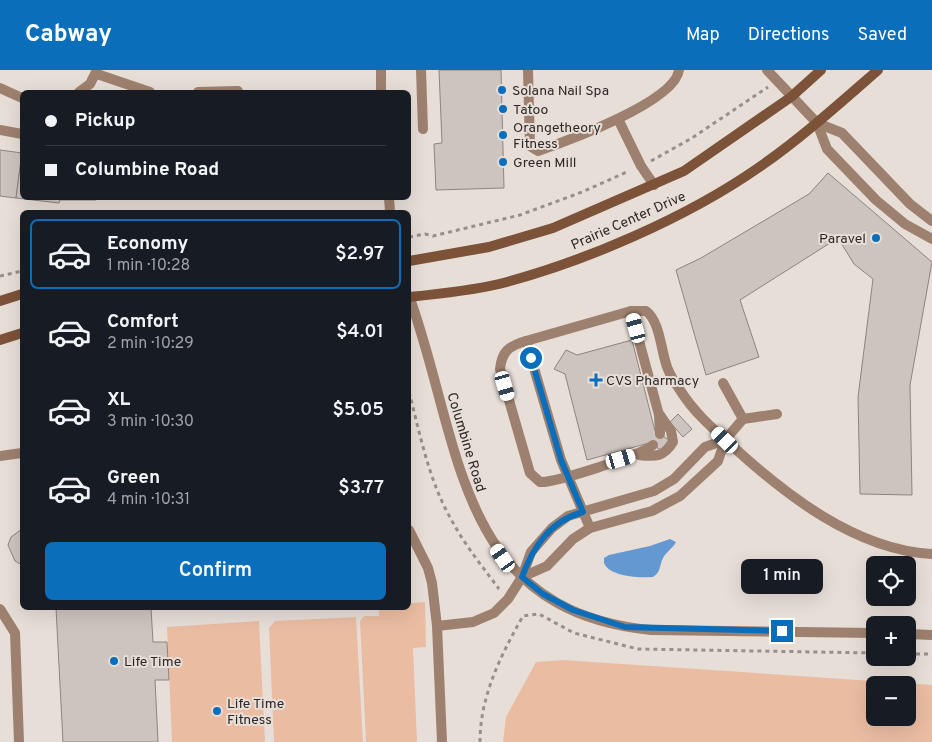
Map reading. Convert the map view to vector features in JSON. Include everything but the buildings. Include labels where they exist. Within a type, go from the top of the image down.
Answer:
[{"type":"main road","name":"Prairie Center Drive","points":[[411,261],[489,248],[553,228],[654,185],[684,171],[791,97],[821,70]]},
{"type":"main road","name":"Prairie Center Drive","points":[[411,297],[498,284],[561,265],[665,222],[710,198],[757,169],[817,122],[878,70]]},
{"type":"main road","points":[[0,301],[20,295]]},
{"type":"main road","points":[[0,340],[20,334]]},
{"type":"street","points":[[381,70],[382,90]]},
{"type":"street","points":[[421,70],[423,129]]},
{"type":"street","points":[[528,70],[530,146],[538,151],[580,136],[618,119],[667,90],[678,70]]},
{"type":"street","points":[[767,70],[817,122],[842,132],[910,204],[932,221]]},
{"type":"street","points":[[82,90],[90,84],[97,72],[142,90]]},
{"type":"street","points":[[0,88],[20,97]]},
{"type":"street","points":[[618,119],[641,166],[654,185]]},
{"type":"street","points":[[817,122],[827,149],[876,200],[905,224],[932,238]]},
{"type":"street","points":[[0,130],[20,134]]},
{"type":"street","name":"Columbine Road","points":[[411,302],[420,324],[458,469],[471,502],[487,535],[503,558],[543,594],[573,610],[625,627],[866,633]]},
{"type":"street","points":[[653,445],[638,454],[568,477],[540,482],[530,473],[500,369],[505,351],[512,345],[631,311],[642,310],[650,313],[668,368],[677,385],[698,413],[725,440],[780,486],[836,522],[868,539],[898,549],[932,554]]},
{"type":"street","points":[[631,311],[660,415],[660,434]]},
{"type":"street","points":[[526,341],[568,477],[590,528]]},
{"type":"street","points":[[723,384],[743,419]]},
{"type":"street","points":[[522,577],[547,566],[568,543],[590,528],[652,511],[680,496],[718,461],[725,440],[743,419],[776,414]]},
{"type":"street","points":[[638,454],[658,456],[665,453],[673,442],[671,431],[660,415]]},
{"type":"street","points":[[437,626],[473,622],[494,613],[508,599],[522,577],[531,552],[552,528],[568,516],[660,488],[674,479],[705,447],[725,440]]},
{"type":"street","points":[[0,456],[20,454]]},
{"type":"street","points":[[411,534],[428,568],[432,583],[437,626],[442,742]]},
{"type":"street","points":[[0,609],[15,633],[19,742]]},
{"type":"street","points":[[916,634],[932,635]]},
{"type":"path","points":[[411,237],[425,234],[433,236],[520,215],[582,192],[641,166],[692,138],[776,81]]},
{"type":"path","points":[[0,276],[20,271]]},
{"type":"path","points":[[411,399],[438,491],[450,519],[473,556],[523,616]]},
{"type":"path","points":[[523,616],[539,614],[574,633],[638,649],[866,653]]},
{"type":"path","points":[[480,742],[482,711],[486,694],[505,648],[523,616]]},
{"type":"path","points":[[916,654],[932,654]]},
{"type":"shaded area","points":[[425,602],[426,647],[413,648],[417,742],[366,742],[360,621],[364,616],[379,616],[379,610],[411,610],[411,603]]},
{"type":"shaded area","name":"Life Time Fitness","points":[[356,617],[363,742],[274,742],[269,628],[275,621]]},
{"type":"shaded area","name":"Life Time Fitness","points":[[259,621],[265,742],[172,742],[167,627]]},
{"type":"shaded area","points":[[563,660],[866,681],[866,726],[916,726],[916,684],[932,685],[932,742],[503,742],[506,717],[536,662]]},
{"type":"water","points":[[670,539],[676,542],[664,556],[659,571],[653,577],[633,577],[619,574],[607,568],[604,563],[604,558],[609,555],[650,546]]},
{"type":"place","name":"Solana Nail Spa","points":[[502,90]]},
{"type":"place","name":"Tatoo","points":[[503,109]]},
{"type":"place","name":"Orangetheory Fitness","points":[[503,135]]},
{"type":"place","name":"Green Mill","points":[[503,162]]},
{"type":"place","name":"Paravel","points":[[876,238]]},
{"type":"place","name":"CVS Pharmacy","points":[[596,380]]},
{"type":"place","name":"Life Time","points":[[114,661]]},
{"type":"place","name":"Life Time Fitness","points":[[217,711]]},
{"type":"route","points":[[531,358],[561,460],[583,512],[568,516],[552,528],[531,552],[522,577],[543,594],[573,610],[625,627],[651,630],[782,631]]}]
